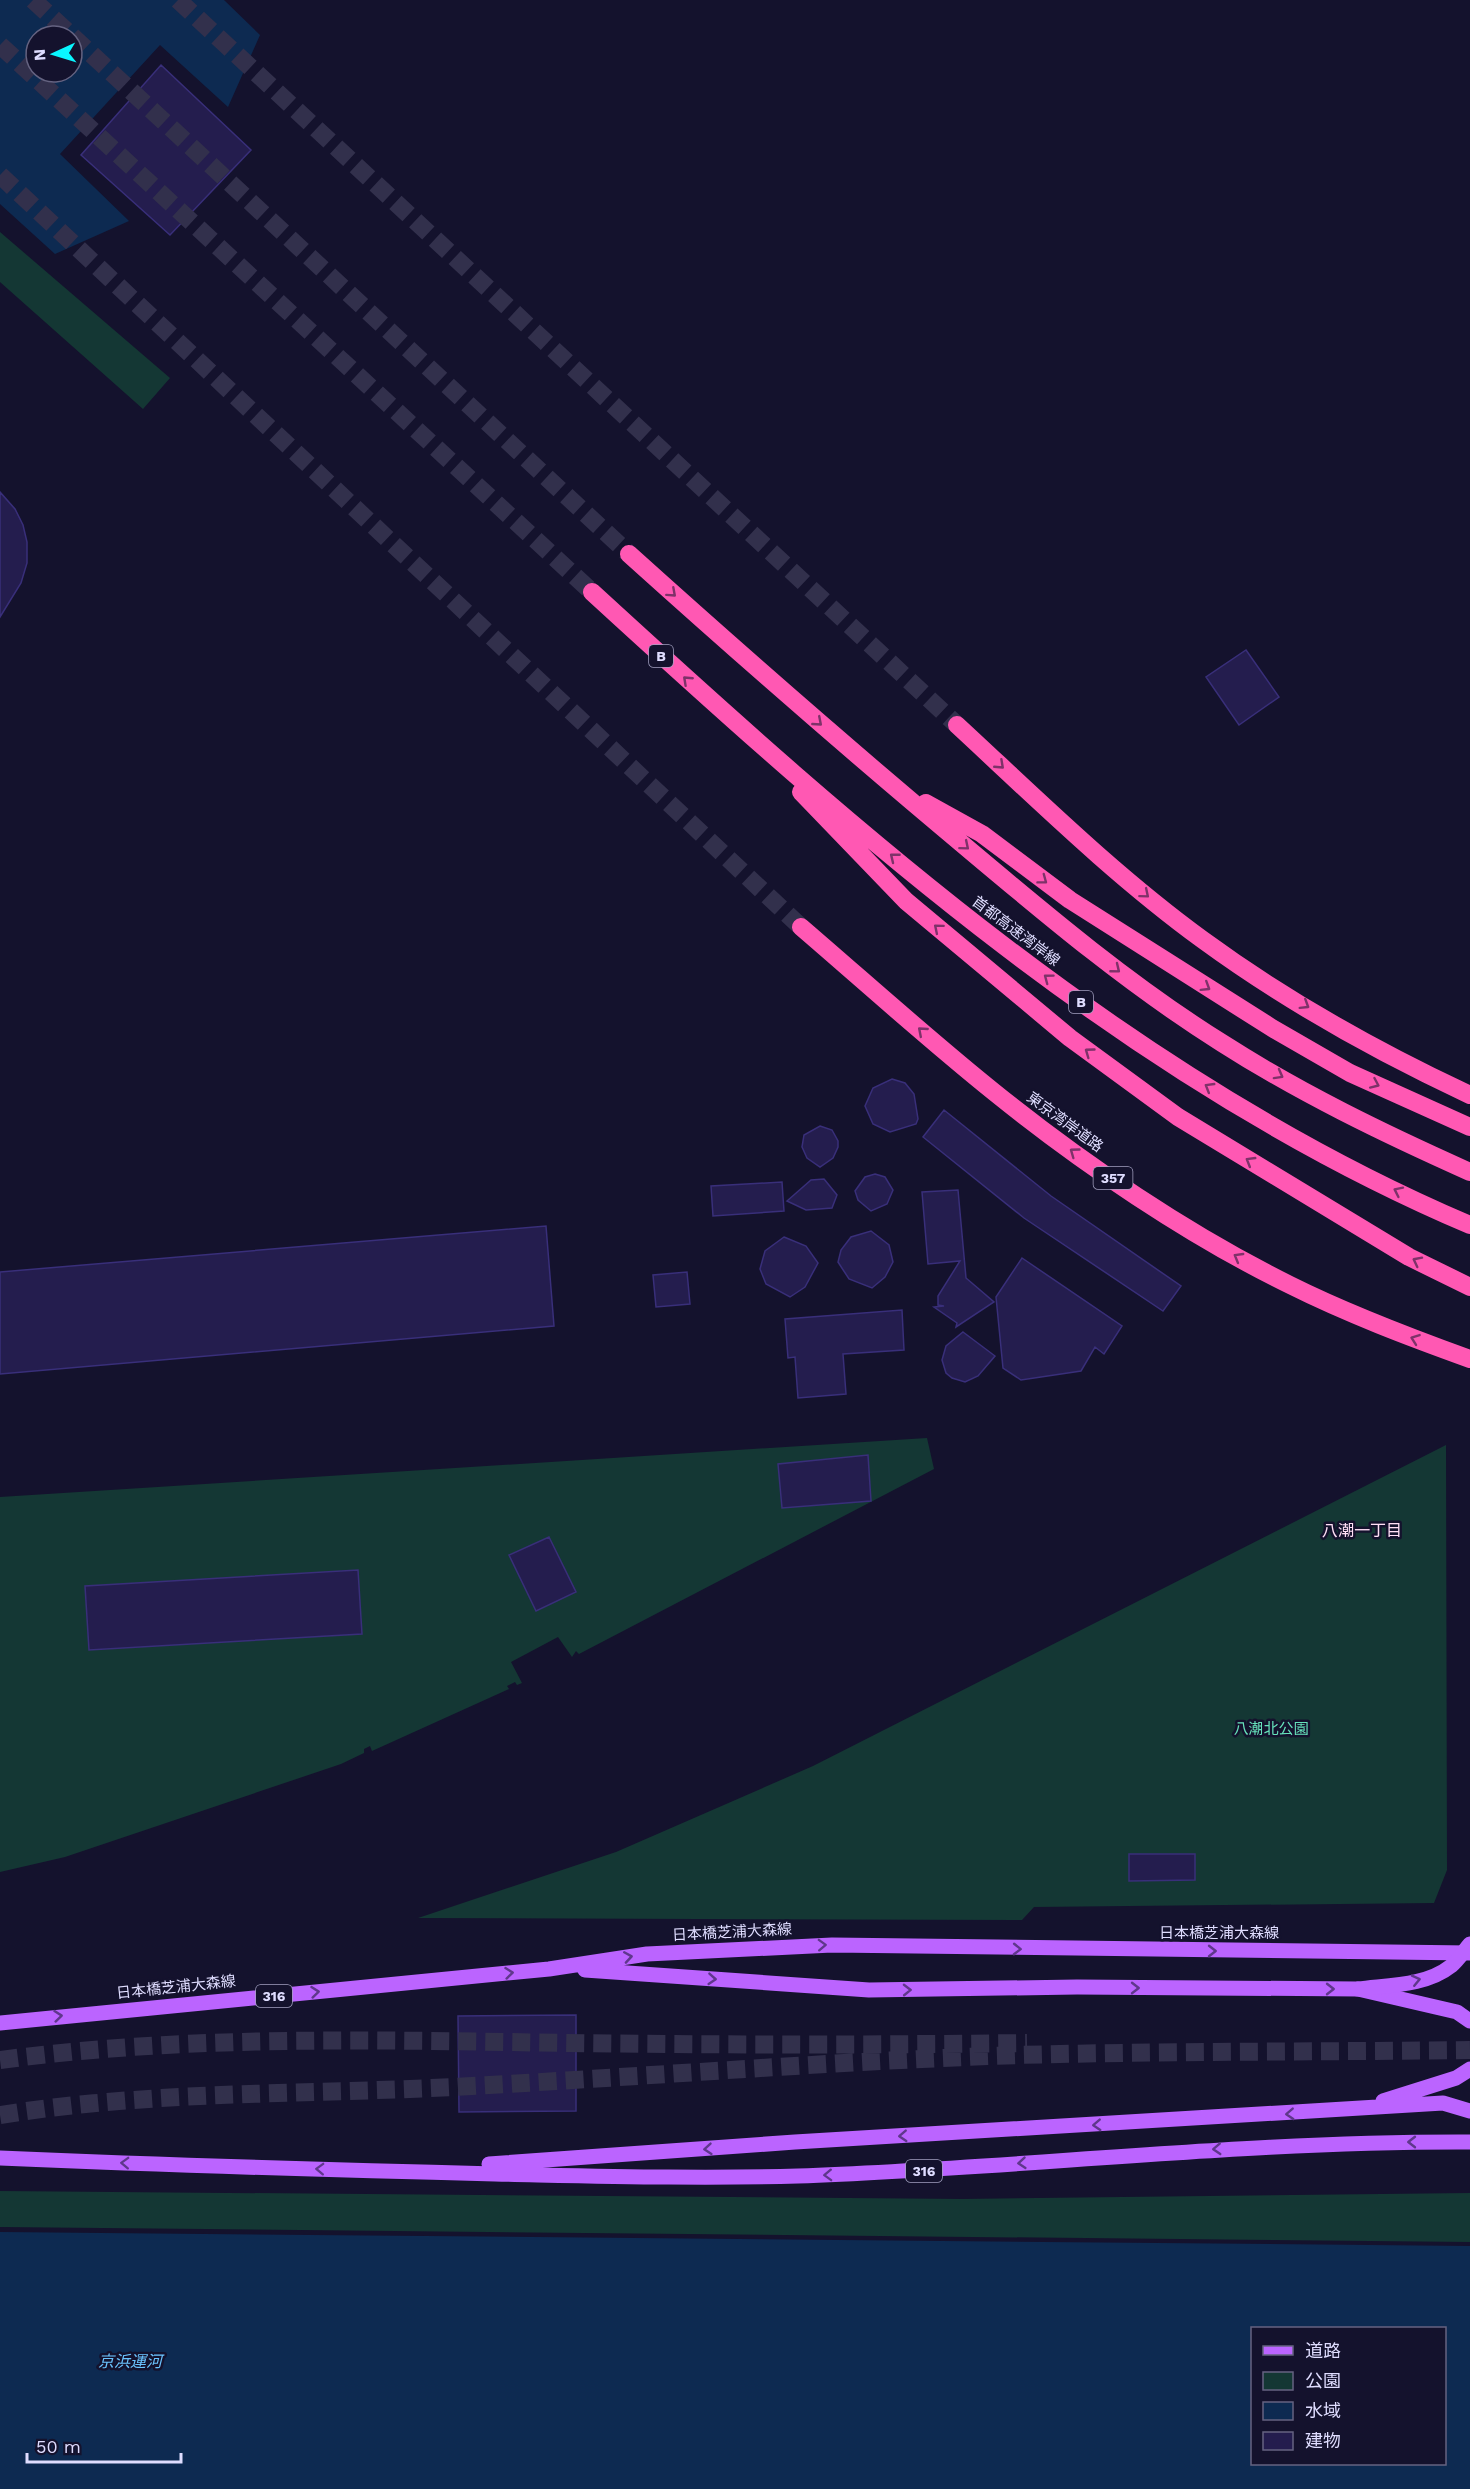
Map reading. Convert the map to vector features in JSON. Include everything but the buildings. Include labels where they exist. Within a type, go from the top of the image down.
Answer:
[{"type":"highway","name":"首都高速湾岸線","points":[[629,554],[754,667],[887,782],[1132,982],[1224,1045],[1338,1108],[1470,1172]]},
{"type":"highway","name":"首都高速湾岸線","points":[[592,592],[730,720],[970,919],[1153,1052],[1263,1120],[1344,1164],[1470,1225]]},
{"type":"highway","points":[[730,720],[906,901],[1070,1038],[1178,1117],[1409,1257],[1470,1287]]},
{"type":"highway","points":[[957,725],[1078,838],[1204,940],[1320,1014],[1470,1095]]},
{"type":"highway","points":[[887,782],[982,834],[1070,900],[1272,1028],[1350,1073],[1470,1127]]},
{"type":"highway","name":"東京湾岸道路","points":[[801,927],[994,1092],[1076,1154],[1149,1202],[1236,1256],[1290,1285],[1387,1329],[1470,1359]]},
{"type":"main road","points":[[549,1969],[869,1990],[1077,1987],[1358,1989],[1414,1982],[1433,1976],[1450,1966],[1470,1944]]},
{"type":"main road","name":"日本橋芝浦大森線","points":[[0,2023],[549,1969],[647,1954],[832,1945],[1470,1953]]},
{"type":"main road","points":[[1358,1989],[1457,2012],[1470,2021]]},
{"type":"main road","points":[[1349,2110],[1446,2081],[1470,2069]]},
{"type":"main road","points":[[378,2171],[581,2159],[795,2142],[1443,2103],[1470,2111]]},
{"type":"main road","name":"316","points":[[0,2157],[378,2171],[793,2176],[934,2170],[1219,2148],[1387,2142],[1470,2142]]},
{"type":"green space","points":[[0,232],[170,378],[143,409],[0,282]]},
{"type":"green space","points":[[927,1438],[934,1469],[579,1654],[576,1651],[572,1657],[558,1637],[511,1662],[522,1683],[517,1685],[515,1682],[507,1686],[509,1689],[372,1751],[370,1746],[364,1749],[364,1753],[341,1764],[65,1857],[0,1872],[0,1497]]},
{"type":"green space","name":"八潮北公園","points":[[1446,1445],[1447,1870],[1434,1903],[1034,1907],[1022,1920],[418,1918],[616,1852],[813,1766]]},
{"type":"green space","points":[[0,2191],[963,2199],[1470,2193],[1470,2242],[0,2227]]},
{"type":"water","points":[[0,0],[224,0],[260,35],[228,107],[160,45],[60,154],[129,221],[55,254],[0,204]]},
{"type":"water","name":"京浜運河","points":[[0,2232],[1470,2246],[1470,2489],[0,2489]]},
{"type":"tunnel","points":[[33,0],[59,24]]},
{"type":"tunnel","points":[[178,0],[957,725]]},
{"type":"tunnel","points":[[0,45],[592,592]]},
{"type":"tunnel","points":[[84,47],[629,554]]},
{"type":"tunnel","points":[[0,175],[801,927]]},
{"type":"tunnel","points":[[0,2060],[141,2046],[283,2041],[625,2044],[1027,2043]]},
{"type":"tunnel","points":[[0,2115],[117,2101],[177,2097],[413,2089],[950,2058],[1132,2053],[1470,2050]]},
{"type":"district","name":"八潮一丁目","points":[[1362,1530]]}]
